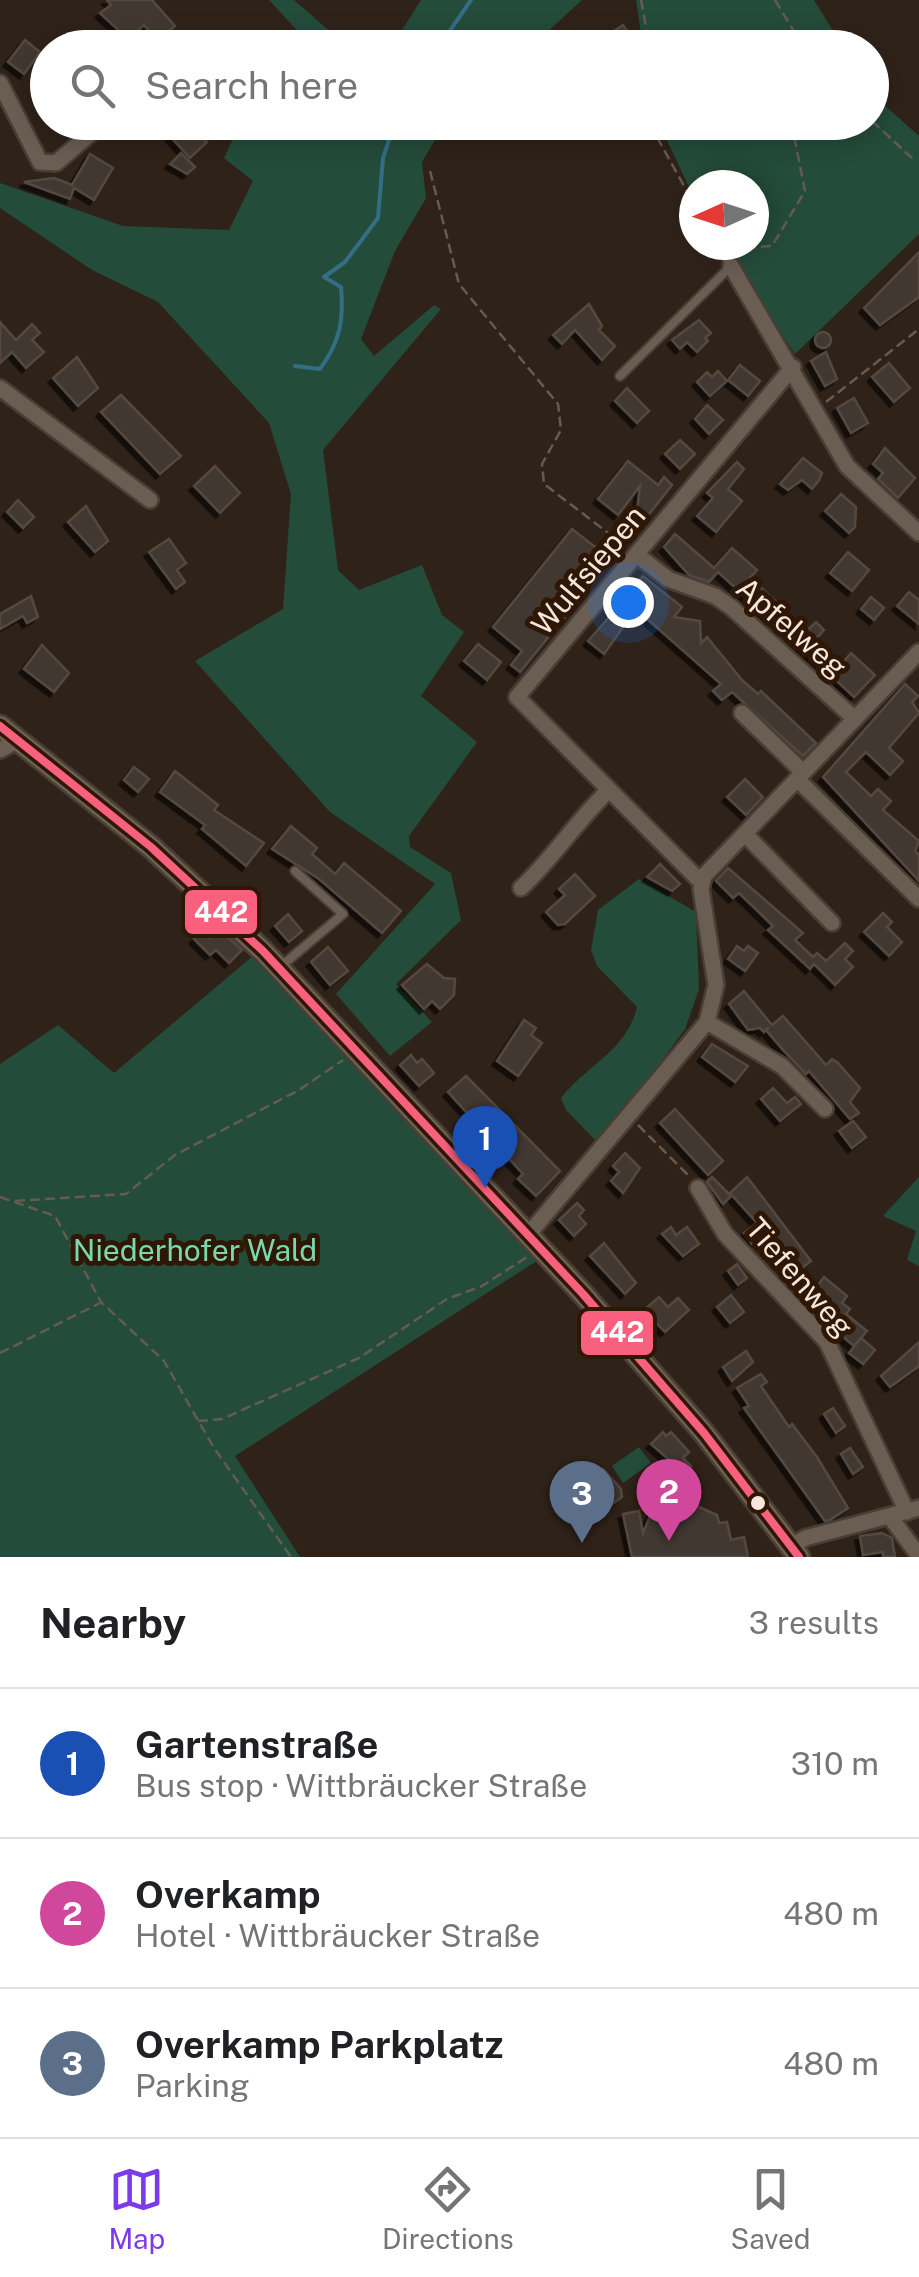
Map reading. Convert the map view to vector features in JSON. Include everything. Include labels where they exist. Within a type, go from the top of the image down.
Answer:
[{"type":"main road","points":[[0,726],[9,745],[150,847],[279,968],[535,1242],[704,1433],[795,1552]]},
{"type":"street","points":[[0,83],[40,162],[56,163],[83,140]]},
{"type":"street","points":[[731,266],[847,466],[919,533]]},
{"type":"street","name":"Wulfsiepen","points":[[700,882],[606,792],[517,697],[793,367]]},
{"type":"street","points":[[0,388],[150,500]]},
{"type":"street","name":"Apfelweg","points":[[637,555],[668,579],[715,596],[731,607],[855,719]]},
{"type":"street","points":[[535,1242],[707,1022],[716,984],[700,882],[919,652]]},
{"type":"street","points":[[906,665],[919,677]]},
{"type":"street","points":[[742,713],[919,899]]},
{"type":"street","points":[[521,888],[560,849],[566,830],[606,792]]},
{"type":"street","points":[[746,834],[832,922]]},
{"type":"street","points":[[707,1022],[782,1066],[825,1109]]},
{"type":"street","name":"Tiefenweg","points":[[698,1188],[726,1234],[827,1342],[906,1513],[919,1556]]},
{"type":"street","points":[[795,1552],[815,1535],[906,1513]]},
{"type":"lane","points":[[620,376],[731,266],[728,260]]},
{"type":"lane","points":[[279,968],[344,914],[295,871]]},
{"type":"path","points":[[641,0],[647,30]]},
{"type":"path","points":[[775,0],[793,30]]},
{"type":"path","points":[[889,137],[914,160]]},
{"type":"path","points":[[659,140],[679,176]]},
{"type":"path","points":[[769,246],[804,190],[795,140]]},
{"type":"path","points":[[430,171],[459,284],[558,404],[561,430],[542,464],[544,484],[637,555]]},
{"type":"path","points":[[816,409],[919,328]]},
{"type":"path","points":[[13,1202],[126,1194],[174,1155],[299,1090],[356,1050]]},
{"type":"path","points":[[630,1117],[698,1188]]},
{"type":"path","points":[[0,1197],[55,1216],[101,1302],[164,1361],[198,1421],[291,1557]]},
{"type":"path","points":[[198,1421],[222,1419],[358,1358],[447,1300],[482,1286],[535,1242]]},
{"type":"path","points":[[0,1353],[101,1302]]},
{"type":"green space","points":[[269,0],[294,0],[328,30],[297,30]]},
{"type":"green space","points":[[421,0],[582,0],[549,30],[402,30]]},
{"type":"green space","points":[[636,0],[814,0],[833,30],[640,30]]},
{"type":"green space","points":[[889,109],[919,136],[919,234],[795,354],[733,260],[769,260],[769,170],[681,170],[667,140],[889,140]]},
{"type":"green space","points":[[232,140],[435,140],[422,162],[426,198],[395,251],[361,339],[374,356],[434,305],[441,309],[323,450],[338,570],[359,590],[422,565],[442,615],[464,632],[421,696],[477,742],[409,836],[410,847],[451,873],[461,920],[396,984],[432,1022],[390,1056],[336,994],[435,884],[330,812],[195,661],[283,609],[291,494],[269,423],[158,302],[92,270],[0,208],[0,183],[123,226],[229,230],[253,181],[224,158]]},
{"type":"green space","points":[[639,879],[696,912],[699,989],[685,1029],[608,1133],[596,1141],[566,1110],[561,1098],[615,1046],[632,1022],[637,1007],[597,966],[591,950],[598,910]]},
{"type":"green space","name":"Niederhofer Wald","points":[[254,955],[538,1260],[235,1456],[300,1557],[0,1557],[0,1064],[58,1025],[114,1073]]},
{"type":"green space","points":[[919,1177],[919,1266],[907,1260],[916,1231],[883,1216]]},
{"type":"green space","points":[[639,1447],[651,1463],[623,1483],[612,1466]]},
{"type":"building","points":[[107,0],[152,0],[175,26],[170,30],[148,30],[144,25],[138,30],[118,30],[100,13],[111,5]]},
{"type":"building","points":[[25,40],[30,44],[30,66],[24,74],[8,62]]},
{"type":"building","points":[[174,140],[207,142],[190,158]]},
{"type":"building","points":[[181,153],[195,167],[187,174],[170,164]]},
{"type":"building","points":[[90,154],[113,168],[94,200],[74,188],[70,199],[24,182],[54,178],[72,185]]},
{"type":"building","points":[[919,252],[919,297],[880,325],[864,308]]},
{"type":"building","points":[[589,304],[602,326],[599,330],[615,346],[602,360],[575,330],[562,344],[553,335]]},
{"type":"building","points":[[699,320],[711,333],[705,338],[708,341],[697,352],[687,342],[680,349],[672,340]]},
{"type":"building","points":[[0,322],[16,340],[32,324],[40,333],[32,340],[44,352],[26,368],[12,352],[0,363]]},
{"type":"building","points":[[823,332],[831,340],[823,348],[815,340]]},
{"type":"building","points":[[826,352],[837,379],[825,386],[811,361]]},
{"type":"building","points":[[77,357],[98,388],[78,406],[53,378]]},
{"type":"building","points":[[889,363],[910,388],[894,402],[872,377]]},
{"type":"building","points":[[740,365],[760,381],[748,396],[728,380]]},
{"type":"building","points":[[718,371],[727,381],[710,396],[697,382],[707,372],[712,377]]},
{"type":"building","points":[[627,388],[649,411],[637,423],[615,401]]},
{"type":"building","points":[[121,395],[181,456],[160,474],[101,412]]},
{"type":"building","points":[[854,398],[868,423],[851,433],[837,408]]},
{"type":"building","points":[[707,405],[723,420],[709,434],[695,419]]},
{"type":"building","points":[[680,440],[695,454],[680,469],[665,454]]},
{"type":"building","points":[[885,448],[915,478],[898,498],[878,479],[883,473],[873,464]]},
{"type":"building","points":[[803,458],[822,473],[819,480],[812,489],[802,480],[788,490],[780,484]]},
{"type":"building","points":[[628,461],[658,485],[664,477],[672,485],[646,518],[637,511],[640,486],[618,515],[598,499]]},
{"type":"building","points":[[737,462],[744,469],[728,489],[742,501],[716,532],[697,516],[713,498],[707,493]]},
{"type":"building","points":[[215,466],[240,493],[220,513],[194,486]]},
{"type":"building","points":[[841,494],[856,507],[855,527],[849,533],[825,511]]},
{"type":"building","points":[[18,500],[34,517],[23,528],[7,512]]},
{"type":"building","points":[[86,506],[108,541],[95,552],[68,522]]},
{"type":"building","points":[[572,529],[603,553],[606,549],[615,555],[520,672],[511,665],[522,651],[493,627]]},
{"type":"building","points":[[675,534],[714,568],[732,548],[757,570],[750,578],[780,605],[769,618],[718,572],[709,582],[689,575],[664,547]]},
{"type":"building","points":[[169,539],[186,563],[177,570],[185,582],[176,589],[149,552]]},
{"type":"building","points":[[848,552],[869,570],[852,591],[830,573]]},
{"type":"building","points":[[643,576],[682,607],[674,617],[700,621],[701,643],[707,637],[742,680],[758,694],[761,691],[816,743],[803,756],[732,692],[722,700],[713,691],[721,684],[636,609],[604,654],[588,641],[625,599],[618,594],[621,590],[628,582],[633,587]]},
{"type":"building","points":[[909,592],[919,600],[919,624],[897,606]]},
{"type":"building","points":[[31,596],[38,617],[27,623],[23,616],[0,629],[0,614]]},
{"type":"building","points":[[871,597],[884,608],[874,620],[861,609]]},
{"type":"building","points":[[816,622],[824,630],[816,639],[825,647],[820,652],[832,663],[838,668],[851,653],[875,675],[854,697],[795,642]]},
{"type":"building","points":[[478,644],[501,662],[487,680],[464,661]]},
{"type":"building","points":[[42,645],[69,673],[54,692],[24,669]]},
{"type":"building","points":[[905,684],[918,696],[912,702],[919,713],[889,748],[903,761],[890,775],[866,752],[846,772],[871,796],[878,789],[891,801],[883,810],[919,841],[915,851],[919,855],[919,881],[823,777]]},
{"type":"building","points":[[134,767],[149,779],[138,792],[124,780]]},
{"type":"building","points":[[175,771],[218,805],[214,810],[264,843],[246,866],[202,829],[205,825],[160,792]]},
{"type":"building","points":[[745,779],[763,797],[746,815],[727,797]]},
{"type":"building","points":[[291,826],[317,848],[312,854],[335,874],[344,863],[401,911],[382,933],[319,879],[272,849]]},
{"type":"building","points":[[660,864],[680,884],[672,891],[647,877]]},
{"type":"building","points":[[728,868],[803,933],[795,940],[813,957],[817,953],[826,961],[845,943],[853,951],[845,959],[853,967],[835,985],[814,964],[810,969],[768,930],[773,926],[739,893],[733,898],[716,881]]},
{"type":"building","points":[[575,874],[595,896],[565,924],[558,925],[546,912],[565,895],[559,889]]},
{"type":"building","points":[[883,913],[892,922],[887,927],[902,942],[889,956],[864,932]]},
{"type":"building","points":[[288,914],[302,931],[289,942],[275,926]]},
{"type":"building","points":[[219,929],[242,950],[229,963],[216,950],[210,955],[194,939],[203,930],[210,938]]},
{"type":"building","points":[[737,946],[744,951],[748,946],[758,953],[745,971],[728,959]]},
{"type":"building","points":[[328,947],[348,971],[330,985],[311,962]]},
{"type":"building","points":[[427,964],[444,978],[455,979],[454,995],[440,1009],[432,1001],[424,1009],[402,985]]},
{"type":"building","points":[[744,991],[772,1025],[783,1016],[826,1065],[832,1059],[838,1063],[860,1088],[850,1102],[859,1113],[850,1119],[809,1071],[806,1074],[766,1030],[748,1030],[729,1004]]},
{"type":"building","points":[[524,1020],[536,1028],[531,1035],[542,1043],[518,1076],[497,1061]]},
{"type":"building","points":[[712,1044],[748,1066],[735,1082],[702,1057]]},
{"type":"building","points":[[411,1055],[417,1063],[422,1059],[434,1073],[419,1086],[400,1065]]},
{"type":"building","points":[[466,1076],[560,1171],[536,1196],[518,1179],[523,1174],[448,1092]]},
{"type":"building","points":[[773,1088],[787,1103],[795,1097],[801,1104],[780,1121],[761,1099]]},
{"type":"building","points":[[675,1109],[723,1161],[708,1175],[660,1123]]},
{"type":"building","points":[[853,1121],[866,1137],[852,1148],[839,1131]]},
{"type":"building","points":[[625,1153],[640,1168],[623,1193],[611,1181],[619,1172],[613,1166]]},
{"type":"building","points":[[712,1177],[731,1196],[723,1204],[707,1182]]},
{"type":"building","points":[[747,1177],[811,1261],[797,1272],[766,1234],[752,1244],[744,1233],[757,1223],[730,1193]]},
{"type":"building","points":[[577,1203],[584,1210],[579,1216],[586,1224],[574,1236],[559,1220]]},
{"type":"building","points":[[671,1227],[676,1235],[687,1227],[699,1244],[683,1256],[662,1234]]},
{"type":"building","points":[[604,1243],[636,1283],[625,1294],[590,1256]]},
{"type":"building","points":[[737,1264],[747,1278],[738,1285],[728,1271]]},
{"type":"building","points":[[824,1277],[847,1296],[842,1303],[850,1309],[846,1314],[867,1331],[854,1346],[836,1331],[840,1326],[807,1299]]},
{"type":"building","points":[[731,1295],[744,1312],[730,1323],[717,1307]]},
{"type":"building","points":[[659,1297],[668,1307],[678,1298],[689,1310],[665,1332],[644,1310]]},
{"type":"building","points":[[861,1338],[875,1350],[863,1364],[849,1353]]},
{"type":"building","points":[[919,1342],[919,1366],[890,1387],[881,1376]]},
{"type":"building","points":[[746,1351],[753,1362],[732,1381],[723,1367]]},
{"type":"building","points":[[761,1374],[767,1382],[761,1386],[789,1427],[792,1424],[817,1457],[848,1508],[830,1520],[825,1521],[744,1408],[749,1406],[737,1388]]},
{"type":"building","points":[[833,1408],[845,1426],[836,1433],[824,1414]]},
{"type":"building","points":[[663,1432],[666,1436],[671,1432],[689,1452],[683,1458],[691,1466],[684,1473],[651,1444]]},
{"type":"building","points":[[850,1448],[863,1467],[853,1474],[841,1454]]},
{"type":"building","points":[[603,1469],[621,1489],[622,1497],[587,1523],[594,1485],[590,1477]]},
{"type":"building","points":[[681,1483],[691,1486],[689,1490],[700,1497],[690,1503],[717,1515],[719,1523],[727,1522],[731,1540],[744,1537],[748,1557],[632,1557],[623,1514],[639,1511],[643,1533],[660,1492]]},
{"type":"building","points":[[882,1533],[892,1538],[895,1557],[883,1557],[883,1552],[863,1555],[860,1536]]},
{"type":"waterway","name":"Wulfsiepen","points":[[450,30],[471,0]]},
{"type":"waterway","name":"Wulfsiepen","points":[[295,366],[320,369],[336,340],[342,310],[341,287],[324,277],[345,262],[378,218],[383,158],[389,140]]},
{"type":"transit line","name":"442","points":[[0,726],[151,847],[263,951],[583,1294],[704,1433],[799,1557]]},
{"type":"place","name":"Gartenstraße","points":[[485,1188]]},
{"type":"place","name":"Overkamp","points":[[669,1541]]},
{"type":"place","name":"Overkamp Parkplatz","points":[[582,1543]]}]
